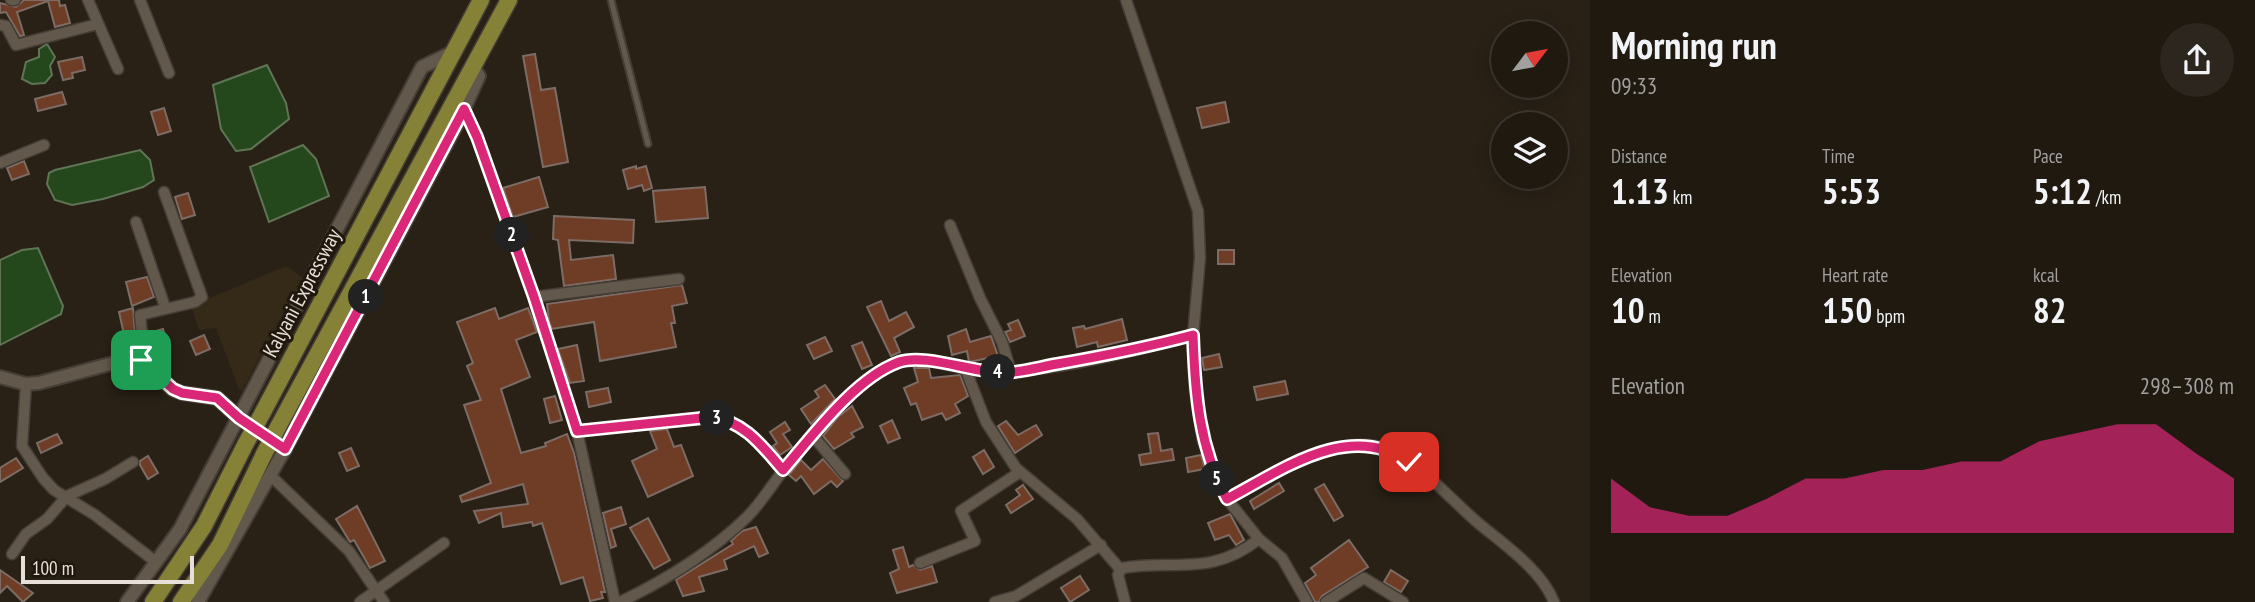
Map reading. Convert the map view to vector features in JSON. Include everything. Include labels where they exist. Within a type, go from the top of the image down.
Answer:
[{"type":"highway","name":"Kalyani Expressway","points":[[153,602],[204,526],[481,0]]},
{"type":"highway","name":"Kalyani Expressway","points":[[181,602],[219,545],[278,427],[509,0]]},
{"type":"street","points":[[88,0],[118,69]]},
{"type":"street","points":[[140,0],[169,73]]},
{"type":"street","points":[[1126,0],[1196,201],[1201,251],[1193,335],[1198,419],[1209,457],[1227,499],[1259,540],[1282,558],[1307,602]]},
{"type":"street","points":[[0,25],[6,26],[16,45],[98,24]]},
{"type":"street","points":[[127,602],[180,529],[422,67],[453,52]]},
{"type":"street","points":[[198,602],[271,476],[464,109],[479,76],[473,66]]},
{"type":"street","points":[[464,109],[477,137],[534,297],[577,431],[617,602],[691,562],[723,538],[756,507],[783,470],[813,436],[863,385],[890,366],[912,359],[1011,372],[1127,352],[1193,335]]},
{"type":"street","points":[[0,163],[44,145]]},
{"type":"street","points":[[145,362],[139,317],[144,312],[195,302],[202,297],[164,192]]},
{"type":"street","points":[[136,222],[165,307]]},
{"type":"street","points":[[950,225],[980,298],[1002,342],[1011,372]]},
{"type":"street","points":[[534,297],[679,279]]},
{"type":"street","points":[[1,378],[26,384],[48,381],[136,359],[145,362],[173,389],[182,393],[217,398],[239,418],[285,449]]},
{"type":"street","points":[[965,368],[986,422],[1020,472],[1065,507],[1101,545],[1119,569],[1125,602]]},
{"type":"street","points":[[26,384],[22,446],[43,478],[54,490],[67,496],[156,562]]},
{"type":"street","points":[[577,431],[712,417],[727,419],[746,429],[783,470]]},
{"type":"street","points":[[813,436],[845,474]]},
{"type":"street","points":[[1227,499],[1318,453],[1335,448],[1378,445],[1409,462],[1503,544],[1546,587],[1554,602]]},
{"type":"street","points":[[12,554],[29,530],[47,519],[67,496],[105,479],[133,462]]},
{"type":"street","points":[[920,563],[975,541],[961,511],[1020,472]]},
{"type":"street","points":[[271,476],[349,551],[384,602]]},
{"type":"street","points":[[1119,569],[1212,564],[1237,554],[1259,540]]},
{"type":"street","points":[[360,602],[444,542]]},
{"type":"street","points":[[995,602],[1016,596],[1101,545]]},
{"type":"street","points":[[1326,602],[1364,578],[1404,602]]},
{"type":"lane","points":[[611,0],[648,144]]},
{"type":"shaded area","points":[[47,44],[55,57],[50,66],[52,75],[45,83],[32,84],[22,79],[26,62],[39,57],[39,49]]},
{"type":"shaded area","points":[[267,65],[286,103],[289,119],[251,149],[236,151],[221,129],[213,85]]},
{"type":"shaded area","points":[[303,145],[316,159],[329,196],[269,222],[250,167]]},
{"type":"shaded area","points":[[140,150],[150,160],[154,180],[143,187],[72,205],[55,200],[47,184],[49,173],[55,170]]},
{"type":"shaded area","points":[[38,248],[63,306],[61,314],[0,345],[0,260],[22,250]]},
{"type":"shaded area","points":[[286,266],[302,277],[242,391],[238,387],[216,328],[199,330],[191,306]]},
{"type":"building","points":[[24,0],[59,0],[60,6],[65,5],[70,23],[55,27],[48,1],[17,12],[24,35],[20,36],[6,12],[0,13],[0,3],[16,7]]},
{"type":"building","points":[[535,54],[541,90],[555,88],[568,162],[543,167],[523,56]]},
{"type":"building","points":[[82,57],[85,70],[72,73],[73,78],[63,80],[58,62]]},
{"type":"building","points":[[62,92],[66,104],[38,111],[35,99]]},
{"type":"building","points":[[1225,102],[1229,122],[1202,128],[1197,108]]},
{"type":"building","points":[[164,108],[171,131],[158,135],[151,112]]},
{"type":"building","points":[[24,161],[29,174],[12,180],[7,168]]},
{"type":"building","points":[[636,166],[636,169],[646,166],[652,188],[644,191],[642,185],[628,189],[623,170]]},
{"type":"building","points":[[539,177],[548,207],[513,217],[503,188]]},
{"type":"building","points":[[705,187],[708,218],[656,222],[653,191]]},
{"type":"building","points":[[188,193],[195,215],[182,219],[175,197]]},
{"type":"building","points":[[554,216],[634,220],[633,243],[569,240],[571,260],[613,255],[616,279],[564,286],[558,240],[553,239]]},
{"type":"building","points":[[1218,250],[1234,250],[1234,264],[1218,264]]},
{"type":"building","points":[[147,277],[154,297],[132,306],[126,282]]},
{"type":"building","points":[[682,285],[687,303],[672,306],[675,323],[671,323],[676,347],[600,361],[594,322],[552,329],[549,321],[547,304]]},
{"type":"building","points":[[881,301],[889,321],[906,312],[914,327],[894,338],[900,352],[891,356],[867,307]]},
{"type":"building","points":[[133,308],[136,346],[127,348],[119,312]]},
{"type":"building","points":[[495,308],[499,319],[528,308],[537,332],[516,340],[530,377],[501,389],[521,453],[546,446],[545,443],[567,434],[574,453],[605,592],[601,592],[603,598],[590,601],[583,577],[561,584],[542,523],[503,527],[501,513],[479,523],[474,511],[528,504],[523,484],[462,502],[460,496],[491,483],[464,405],[481,400],[467,366],[473,363],[457,322]]},
{"type":"building","points":[[1122,319],[1127,340],[1098,347],[1097,342],[1077,347],[1073,328],[1084,326],[1085,329]]},
{"type":"building","points":[[1018,320],[1025,336],[1010,342],[1005,332],[1011,330],[1008,324]]},
{"type":"building","points":[[163,329],[167,343],[151,348],[149,333]]},
{"type":"building","points":[[966,329],[970,342],[991,336],[998,356],[969,362],[967,351],[952,355],[948,336]]},
{"type":"building","points":[[204,335],[210,349],[196,355],[190,341]]},
{"type":"building","points":[[825,337],[832,351],[814,359],[807,345]]},
{"type":"building","points":[[862,342],[872,365],[862,369],[852,346]]},
{"type":"building","points":[[577,345],[584,381],[570,383],[558,349]]},
{"type":"building","points":[[1219,354],[1222,367],[1204,370],[1202,358]]},
{"type":"building","points":[[914,368],[929,368],[931,378],[960,375],[968,396],[955,404],[960,413],[946,420],[942,413],[922,420],[916,403],[911,405],[904,388],[918,382]]},
{"type":"building","points":[[1285,381],[1288,394],[1257,400],[1254,387]]},
{"type":"building","points":[[825,385],[835,399],[811,424],[801,409],[819,397],[815,391]]},
{"type":"building","points":[[608,388],[611,402],[589,407],[586,392]]},
{"type":"building","points":[[555,396],[562,420],[550,423],[544,399]]},
{"type":"building","points":[[852,406],[863,427],[851,433],[854,437],[834,449],[823,436],[838,417]]},
{"type":"building","points":[[892,420],[900,438],[888,443],[880,426]]},
{"type":"building","points":[[1006,421],[1018,435],[1036,425],[1042,435],[1015,453],[998,426]]},
{"type":"building","points":[[785,422],[790,430],[783,434],[792,447],[780,455],[773,446],[777,443],[770,432]]},
{"type":"building","points":[[667,429],[674,447],[681,445],[693,476],[648,497],[632,461],[657,449],[650,431]]},
{"type":"building","points":[[1158,433],[1161,451],[1172,449],[1174,460],[1141,465],[1139,455],[1151,453],[1148,434]]},
{"type":"building","points":[[57,434],[62,443],[41,453],[37,443]]},
{"type":"building","points":[[351,448],[359,466],[347,471],[339,453]]},
{"type":"building","points":[[984,450],[994,467],[983,474],[973,457]]},
{"type":"building","points":[[1201,455],[1205,469],[1188,472],[1186,458]]},
{"type":"building","points":[[148,456],[158,473],[148,479],[140,461]]},
{"type":"building","points":[[16,458],[23,468],[0,482],[0,468]]},
{"type":"building","points":[[823,459],[843,481],[837,487],[831,481],[814,494],[801,476],[796,481],[789,475],[801,460],[811,470]]},
{"type":"building","points":[[1279,483],[1284,491],[1254,509],[1250,501]]},
{"type":"building","points":[[1324,484],[1343,516],[1334,521],[1315,489]]},
{"type":"building","points":[[1023,485],[1033,499],[1011,513],[1006,505],[1020,495],[1016,490]]},
{"type":"building","points":[[357,506],[385,561],[370,568],[354,540],[350,542],[336,519]]},
{"type":"building","points":[[621,507],[626,524],[611,529],[616,546],[611,548],[603,513]]},
{"type":"building","points":[[1230,514],[1244,540],[1236,545],[1229,535],[1215,540],[1208,523]]},
{"type":"building","points":[[648,518],[670,560],[654,569],[630,528]]},
{"type":"building","points":[[756,527],[768,553],[759,557],[754,546],[724,560],[727,569],[699,577],[704,591],[683,596],[676,580],[733,544],[731,541],[742,531]]},
{"type":"building","points":[[1349,540],[1368,567],[1322,596],[1319,602],[1315,602],[1305,583],[1316,575],[1311,568]]},
{"type":"building","points":[[903,547],[909,567],[913,565],[920,570],[932,566],[937,582],[897,593],[890,573],[899,569],[893,550]]},
{"type":"building","points":[[0,570],[33,593],[23,602],[7,586],[0,593]]},
{"type":"building","points":[[1391,570],[1408,581],[1401,592],[1384,582]]},
{"type":"building","points":[[1080,576],[1089,590],[1070,602],[1061,588]]},
{"type":"route","points":[[141,360],[173,389],[182,393],[217,398],[239,418],[285,449],[464,109],[477,137],[544,325],[577,431],[712,417],[727,419],[746,429],[783,470],[834,412],[863,385],[901,361],[926,360],[1003,373],[1127,352],[1193,335],[1198,419],[1216,477],[1227,499],[1308,457],[1335,448],[1378,445],[1409,462]]}]
